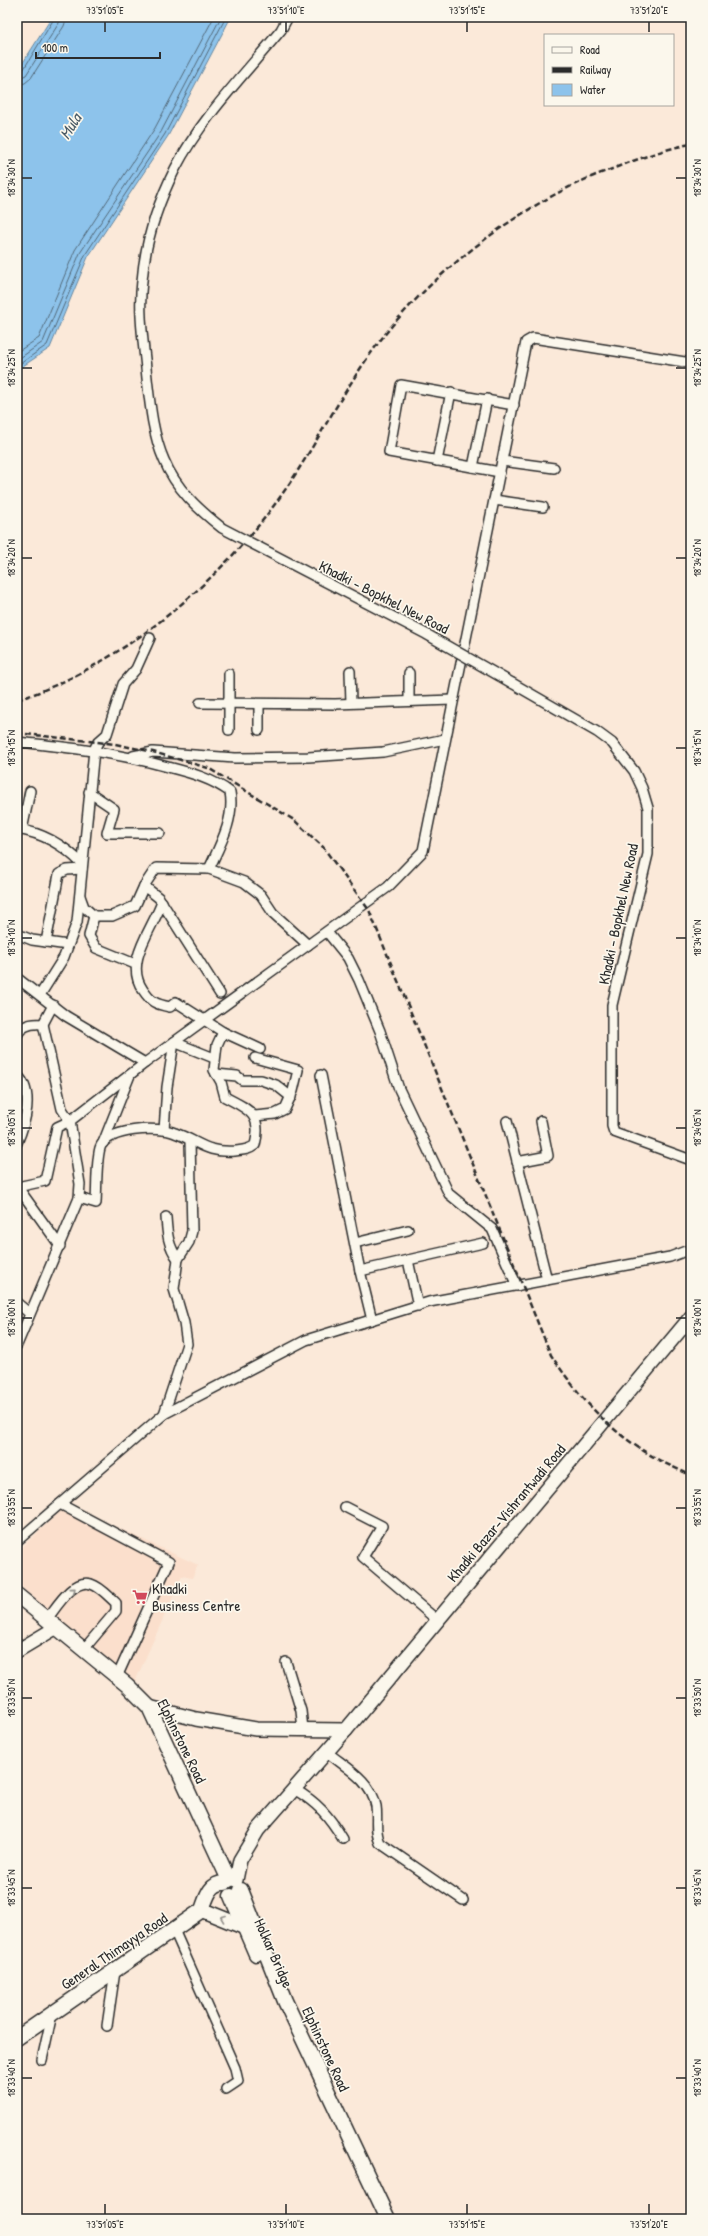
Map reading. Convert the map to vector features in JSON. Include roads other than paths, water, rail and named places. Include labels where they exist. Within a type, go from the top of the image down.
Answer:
[{"type":"main road","name":"Elphinstone Road","points":[[17,1595],[84,1649],[149,1707],[231,1886],[388,2219]]},
{"type":"main road","points":[[231,1886],[218,1883],[208,1893],[203,1906],[244,1927]]},
{"type":"main road","name":"Holkar Bridge","points":[[231,1886],[244,1927],[379,2219]]},
{"type":"main road","name":"General Thimayya Road","points":[[17,2038],[174,1930],[203,1906]]},
{"type":"street","name":"Khadki - Bopkhel New Road","points":[[288,17],[271,42],[200,127],[175,169],[156,213],[142,281],[141,323],[154,431],[164,460],[174,479],[197,508],[222,528],[439,641],[598,732],[612,743],[626,758],[642,788],[648,808],[648,854],[612,1005],[612,1126],[614,1132],[691,1160]]},
{"type":"street","points":[[60,1246],[17,1187],[45,1181],[57,1127],[70,1121],[145,1063],[388,887],[423,851],[526,342],[529,338],[691,363]]},
{"type":"street","points":[[500,472],[389,452],[401,385],[451,392],[514,405]]},
{"type":"street","points":[[437,461],[451,392]]},
{"type":"street","points":[[473,467],[487,399]]},
{"type":"street","points":[[502,461],[554,468]]},
{"type":"street","points":[[494,500],[543,507]]},
{"type":"street","points":[[40,995],[64,957],[77,922],[94,750],[98,742],[107,734],[123,684],[136,669],[150,638]]},
{"type":"street","points":[[350,671],[351,703]]},
{"type":"street","points":[[409,673],[409,700]]},
{"type":"street","points":[[229,674],[229,730]]},
{"type":"street","points":[[200,703],[351,703],[409,700],[453,700]]},
{"type":"street","points":[[259,704],[259,730]]},
{"type":"street","points":[[128,756],[153,752],[235,758],[308,757],[383,752],[446,739]]},
{"type":"street","points":[[17,742],[94,750],[128,756],[204,776],[230,792],[231,799],[228,823],[209,869]]},
{"type":"street","points":[[30,791],[19,829],[49,838],[64,847],[82,866]]},
{"type":"street","points":[[89,792],[114,809],[107,833],[160,833]]},
{"type":"street","points":[[46,942],[59,874],[82,866]]},
{"type":"street","points":[[80,895],[84,906],[94,916],[112,916],[135,906],[144,886],[156,868],[209,869],[244,882],[250,886],[260,895],[273,912],[308,945]]},
{"type":"street","points":[[144,886],[162,902],[220,994]]},
{"type":"street","points":[[162,902],[135,964],[137,981],[154,1004],[170,1008],[176,1002],[223,1032],[260,1049]]},
{"type":"street","points":[[94,916],[89,936],[96,948],[135,964]]},
{"type":"street","points":[[327,932],[348,958],[359,980],[380,1031],[399,1089],[449,1194],[492,1229],[517,1286]]},
{"type":"street","points":[[17,934],[68,946]]},
{"type":"street","points":[[17,978],[66,1016],[145,1063]]},
{"type":"street","points":[[17,1345],[29,1313],[60,1246],[79,1198],[80,1184],[70,1121],[62,1109],[43,1024],[53,1005]]},
{"type":"street","points":[[17,1035],[19,1030],[33,1023],[43,1024]]},
{"type":"street","points":[[102,1144],[105,1139],[114,1134],[148,1130],[164,1130],[175,1132],[208,1149],[217,1151],[251,1148],[256,1141],[254,1116],[250,1110],[225,1097],[221,1082],[214,1070],[214,1058],[223,1032]]},
{"type":"street","points":[[174,1042],[214,1058]]},
{"type":"street","points":[[164,1130],[167,1087],[174,1042]]},
{"type":"street","points":[[254,1116],[275,1114],[285,1109],[291,1097],[298,1070],[255,1058]]},
{"type":"street","points":[[79,1198],[96,1203],[100,1148],[131,1074]]},
{"type":"street","points":[[216,1074],[237,1076],[242,1080],[261,1080],[276,1085],[291,1097]]},
{"type":"street","points":[[321,1075],[360,1271],[372,1320]]},
{"type":"street","points":[[17,1076],[21,1079],[28,1098],[24,1126],[17,1143]]},
{"type":"street","points":[[507,1121],[547,1280]]},
{"type":"street","points":[[517,1162],[548,1156],[541,1121]]},
{"type":"street","points":[[164,1414],[187,1344],[184,1323],[174,1289],[178,1259],[189,1242],[192,1230],[190,1140]]},
{"type":"street","points":[[166,1217],[167,1237],[172,1251],[178,1259]]},
{"type":"street","points":[[355,1243],[408,1230]]},
{"type":"street","points":[[360,1271],[483,1243]]},
{"type":"street","points":[[17,1541],[164,1414],[306,1340],[418,1306],[670,1256],[691,1249]]},
{"type":"street","points":[[408,1260],[418,1306]]},
{"type":"street","points":[[17,1303],[29,1313]]},
{"type":"street","name":"Khadki Bazar-Vishrantwadi Road","points":[[231,1886],[240,1860],[258,1830],[346,1730],[691,1317]]},
{"type":"street","points":[[60,1504],[170,1562],[117,1677]]},
{"type":"street","points":[[345,1507],[382,1526],[363,1557],[437,1620]]},
{"type":"street","points":[[17,1651],[52,1623],[69,1592],[79,1585],[90,1583],[100,1589],[116,1603],[116,1611],[84,1649]]},
{"type":"street","points":[[286,1662],[301,1711],[303,1729]]},
{"type":"street","points":[[149,1707],[196,1719],[256,1729],[346,1730]]},
{"type":"street","points":[[327,1752],[365,1782],[376,1806],[376,1834],[380,1843],[463,1900]]},
{"type":"street","points":[[294,1789],[311,1799],[323,1809],[343,1840]]},
{"type":"street","points":[[174,1930],[235,2068],[238,2081],[226,2089]]},
{"type":"street","points":[[107,2026],[115,1970]]},
{"type":"street","points":[[42,2060],[52,2014]]},
{"type":"water","name":"Mula","points":[[52,17],[231,17],[168,136],[88,257],[50,348],[17,370],[17,72]]},
{"type":"railway","points":[[17,700],[55,685],[92,667],[128,645],[162,620],[195,592],[226,562],[253,532],[292,480],[342,397],[383,337],[402,314],[424,292],[473,249],[499,229],[553,195],[622,165],[647,156],[691,144]]},
{"type":"railway","points":[[17,733],[115,744],[153,752],[208,768],[294,820],[323,847],[369,910],[551,1355],[580,1394],[611,1427],[647,1453],[668,1465],[691,1475]]},
{"type":"place","name":"Khadki Business Centre","points":[[140,1597]]}]
